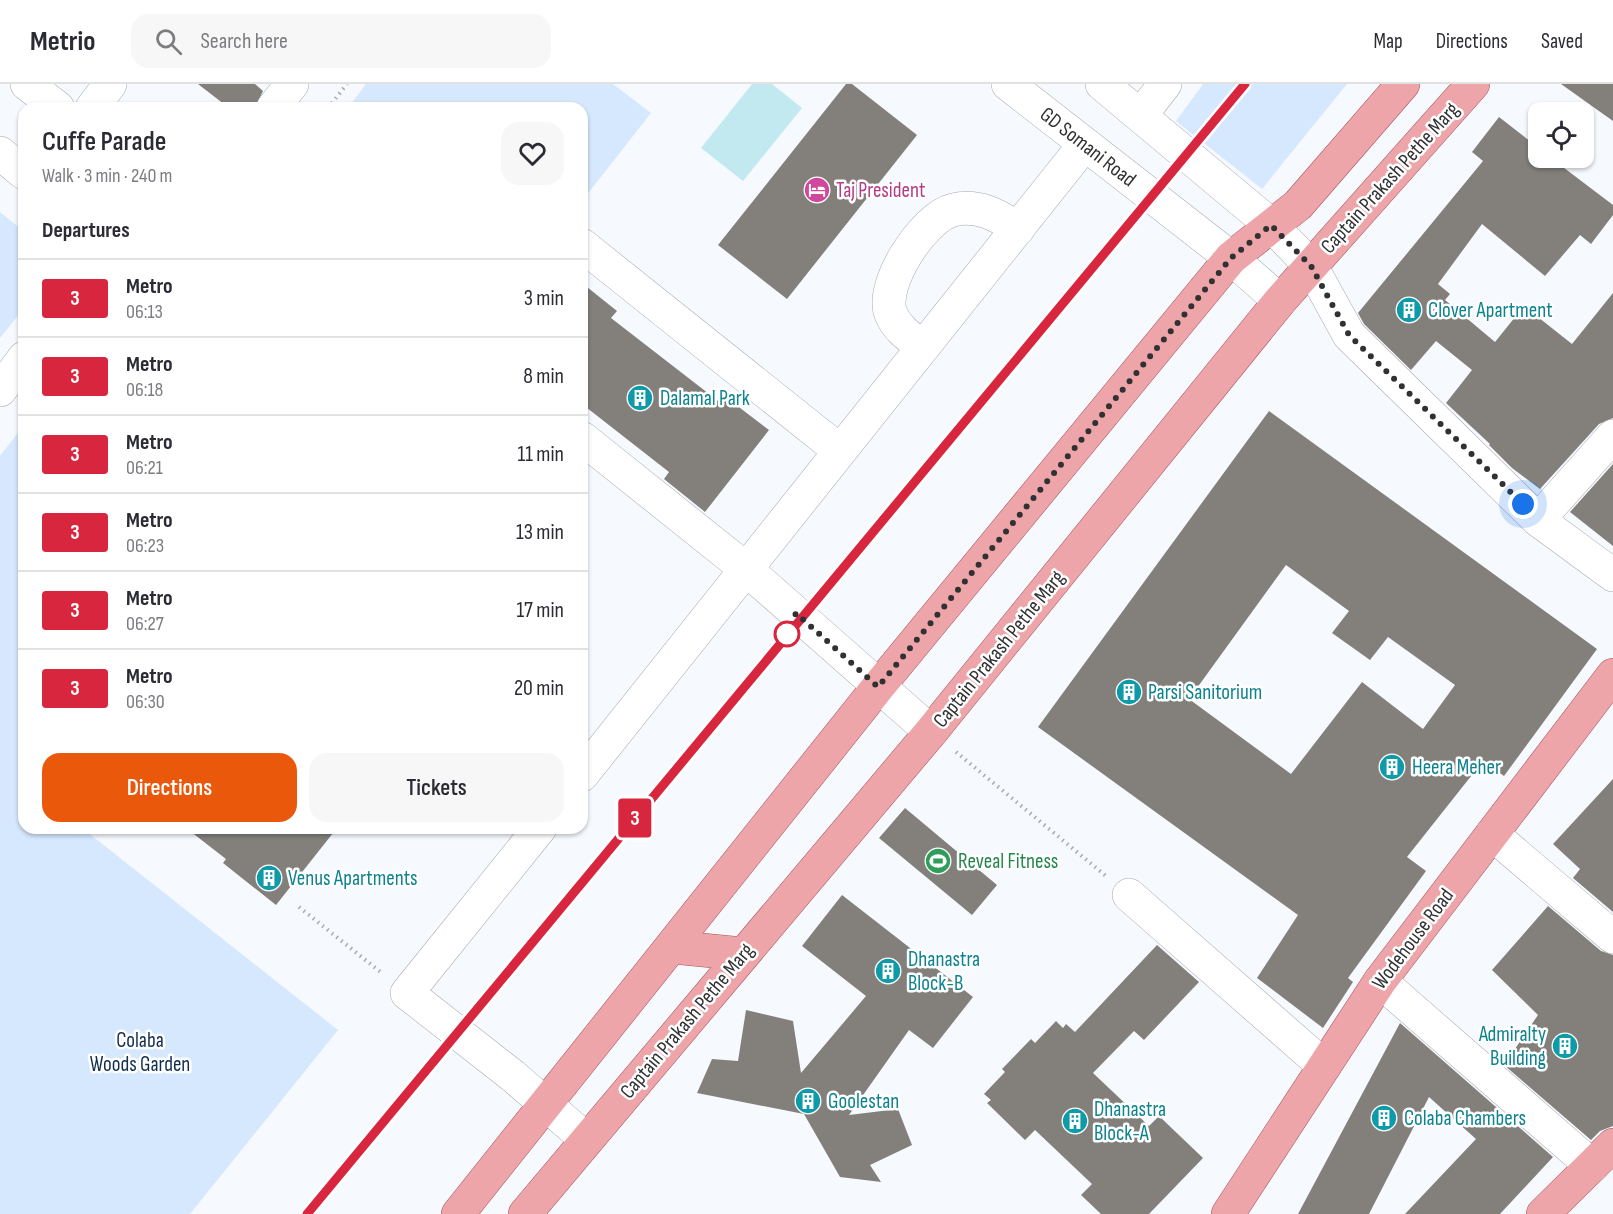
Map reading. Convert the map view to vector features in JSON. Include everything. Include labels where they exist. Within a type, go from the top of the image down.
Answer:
[{"type":"main road","points":[[458,1214],[878,687],[1231,258],[1298,205],[1403,84]]},
{"type":"main road","name":"Captain Prakash Pethe Marg","points":[[525,1214],[931,732],[1280,301],[1473,84]]},
{"type":"main road","name":"Wodehouse Road","points":[[1228,1214],[1380,981],[1613,675]]},
{"type":"main road","points":[[672,947],[743,954]]},
{"type":"main road","points":[[1543,1214],[1602,1156]]},
{"type":"street","points":[[27,84],[50,102]]},
{"type":"street","points":[[96,102],[110,84]]},
{"type":"street","points":[[278,102],[292,84]]},
{"type":"street","name":"GD Somani Road","points":[[1008,84],[1231,258],[1280,301]]},
{"type":"street","points":[[1102,84],[1271,225],[1311,266],[1349,335],[1538,520],[1613,575]]},
{"type":"street","points":[[1141,115],[1166,84]]},
{"type":"street","points":[[588,767],[1085,144]]},
{"type":"street","points":[[0,153],[18,168]]},
{"type":"street","points":[[923,347],[902,331],[891,314],[889,296],[895,276],[922,234],[939,217],[951,210],[966,208],[999,216],[1018,228]]},
{"type":"street","points":[[588,250],[840,451]]},
{"type":"street","points":[[0,390],[18,366]]},
{"type":"street","points":[[1538,520],[1613,436]]},
{"type":"street","points":[[588,443],[746,569],[931,732]]},
{"type":"street","points":[[535,834],[407,993],[587,1140]]},
{"type":"street","points":[[1492,834],[1613,937]]},
{"type":"street","points":[[1129,895],[1324,1066]]},
{"type":"street","points":[[1380,981],[1602,1156]]},
{"type":"path","points":[[333,102],[347,84]]},
{"type":"path","points":[[931,732],[1129,895]]},
{"type":"path","points":[[299,907],[407,993]]},
{"type":"green space","points":[[366,84],[613,84],[651,113],[588,193],[588,102],[352,102]]},
{"type":"green space","points":[[1203,84],[1347,84],[1262,189],[1176,121]]},
{"type":"green space","points":[[0,212],[18,227],[18,316],[0,338]]},
{"type":"green space","name":"Colaba Woods Garden","points":[[18,433],[18,834],[90,834],[338,1030],[190,1214],[0,1214],[0,456]]},
{"type":"shaded area","points":[[752,84],[772,84],[802,108],[743,181],[701,148]]},
{"type":"building","points":[[198,84],[255,84],[263,91],[258,102],[221,102]]},
{"type":"building","name":"Taj President","points":[[846,84],[852,84],[917,135],[787,299],[718,245]]},
{"type":"building","points":[[1561,84],[1613,84],[1613,121],[1594,107],[1594,102],[1586,102]]},
{"type":"building","points":[[1499,117],[1528,139],[1528,168],[1564,168],[1613,205],[1613,215],[1591,244],[1580,235],[1545,276],[1482,224],[1438,284],[1450,294],[1445,300],[1495,342],[1524,306],[1572,344],[1613,293],[1613,418],[1599,424],[1540,489],[1512,468],[1446,403],[1472,370],[1436,341],[1411,370],[1364,324],[1358,313],[1483,161],[1472,152]]},
{"type":"building","name":"Dalamal Park","points":[[588,288],[617,311],[611,318],[722,404],[727,398],[769,430],[705,512],[664,479],[669,472],[588,409]]},
{"type":"building","name":"Parsi Sanitorium","points":[[1269,411],[1597,649],[1504,776],[1483,761],[1407,857],[1426,871],[1348,978],[1353,982],[1323,1028],[1257,978],[1298,915],[1038,727]],"holes":[[[1286,565],[1349,611],[1332,633],[1370,660],[1388,637],[1455,685],[1423,729],[1362,682],[1291,774],[1189,699]]]},
{"type":"building","points":[[1613,464],[1613,546],[1570,512]]},
{"type":"building","points":[[1613,779],[1613,912],[1573,878],[1580,869],[1553,844]]},
{"type":"building","name":"Reveal Fitness","points":[[905,808],[997,885],[972,915],[879,838]]},
{"type":"building","name":"Venus Apartments","points":[[194,834],[332,834],[276,905],[223,863],[226,859]]},
{"type":"building","points":[[842,895],[973,997],[933,1048],[909,1030],[849,1115],[898,1109],[912,1145],[870,1165],[881,1182],[840,1177],[804,1114],[697,1093],[712,1059],[738,1061],[746,1010],[793,1021],[801,1073],[866,996],[802,946]]},
{"type":"building","name":"Admiralty Building","points":[[1548,906],[1601,951],[1613,955],[1613,1126],[1600,1131],[1591,1140],[1504,1065],[1538,1015],[1492,970]]},
{"type":"building","name":"Dhanastra Block-A","points":[[1157,945],[1199,982],[1144,1040],[1134,1031],[1093,1073],[1149,1126],[1159,1116],[1203,1158],[1149,1214],[1101,1214],[1081,1195],[1092,1184],[1035,1130],[1025,1140],[987,1103],[991,1100],[984,1094],[1005,1072],[1002,1069],[1031,1039],[1035,1043],[1056,1021],[1063,1028],[1066,1024],[1075,1032]]},
{"type":"building","name":"Colaba Chambers","points":[[1400,1023],[1553,1157],[1500,1214],[1405,1214],[1476,1139],[1429,1097],[1369,1214],[1298,1214]]},
{"type":"metro line","name":"3","points":[[307,1214],[1245,84]]},
{"type":"place","name":"Taj President","points":[[817,190]]},
{"type":"place","name":"Clover Apartment","points":[[1409,310]]},
{"type":"place","name":"Dalamal Park","points":[[640,398]]},
{"type":"place","name":"Parsi Sanitorium","points":[[1129,692]]},
{"type":"place","name":"Heera Meher","points":[[1392,767]]},
{"type":"place","name":"Reveal Fitness","points":[[938,861]]},
{"type":"place","name":"Venus Apartments","points":[[269,878]]},
{"type":"place","name":"Dhanastra Block-B","points":[[888,971]]},
{"type":"place","name":"Admiralty Building","points":[[1565,1046]]},
{"type":"place","name":"Goolestan","points":[[808,1101]]},
{"type":"place","name":"Colaba Chambers","points":[[1384,1118]]},
{"type":"place","name":"Dhanastra Block-A","points":[[1075,1121]]},
{"type":"route","points":[[787,634],[796,613],[878,687],[1231,258],[1271,225],[1311,266],[1349,335],[1523,504]]}]
